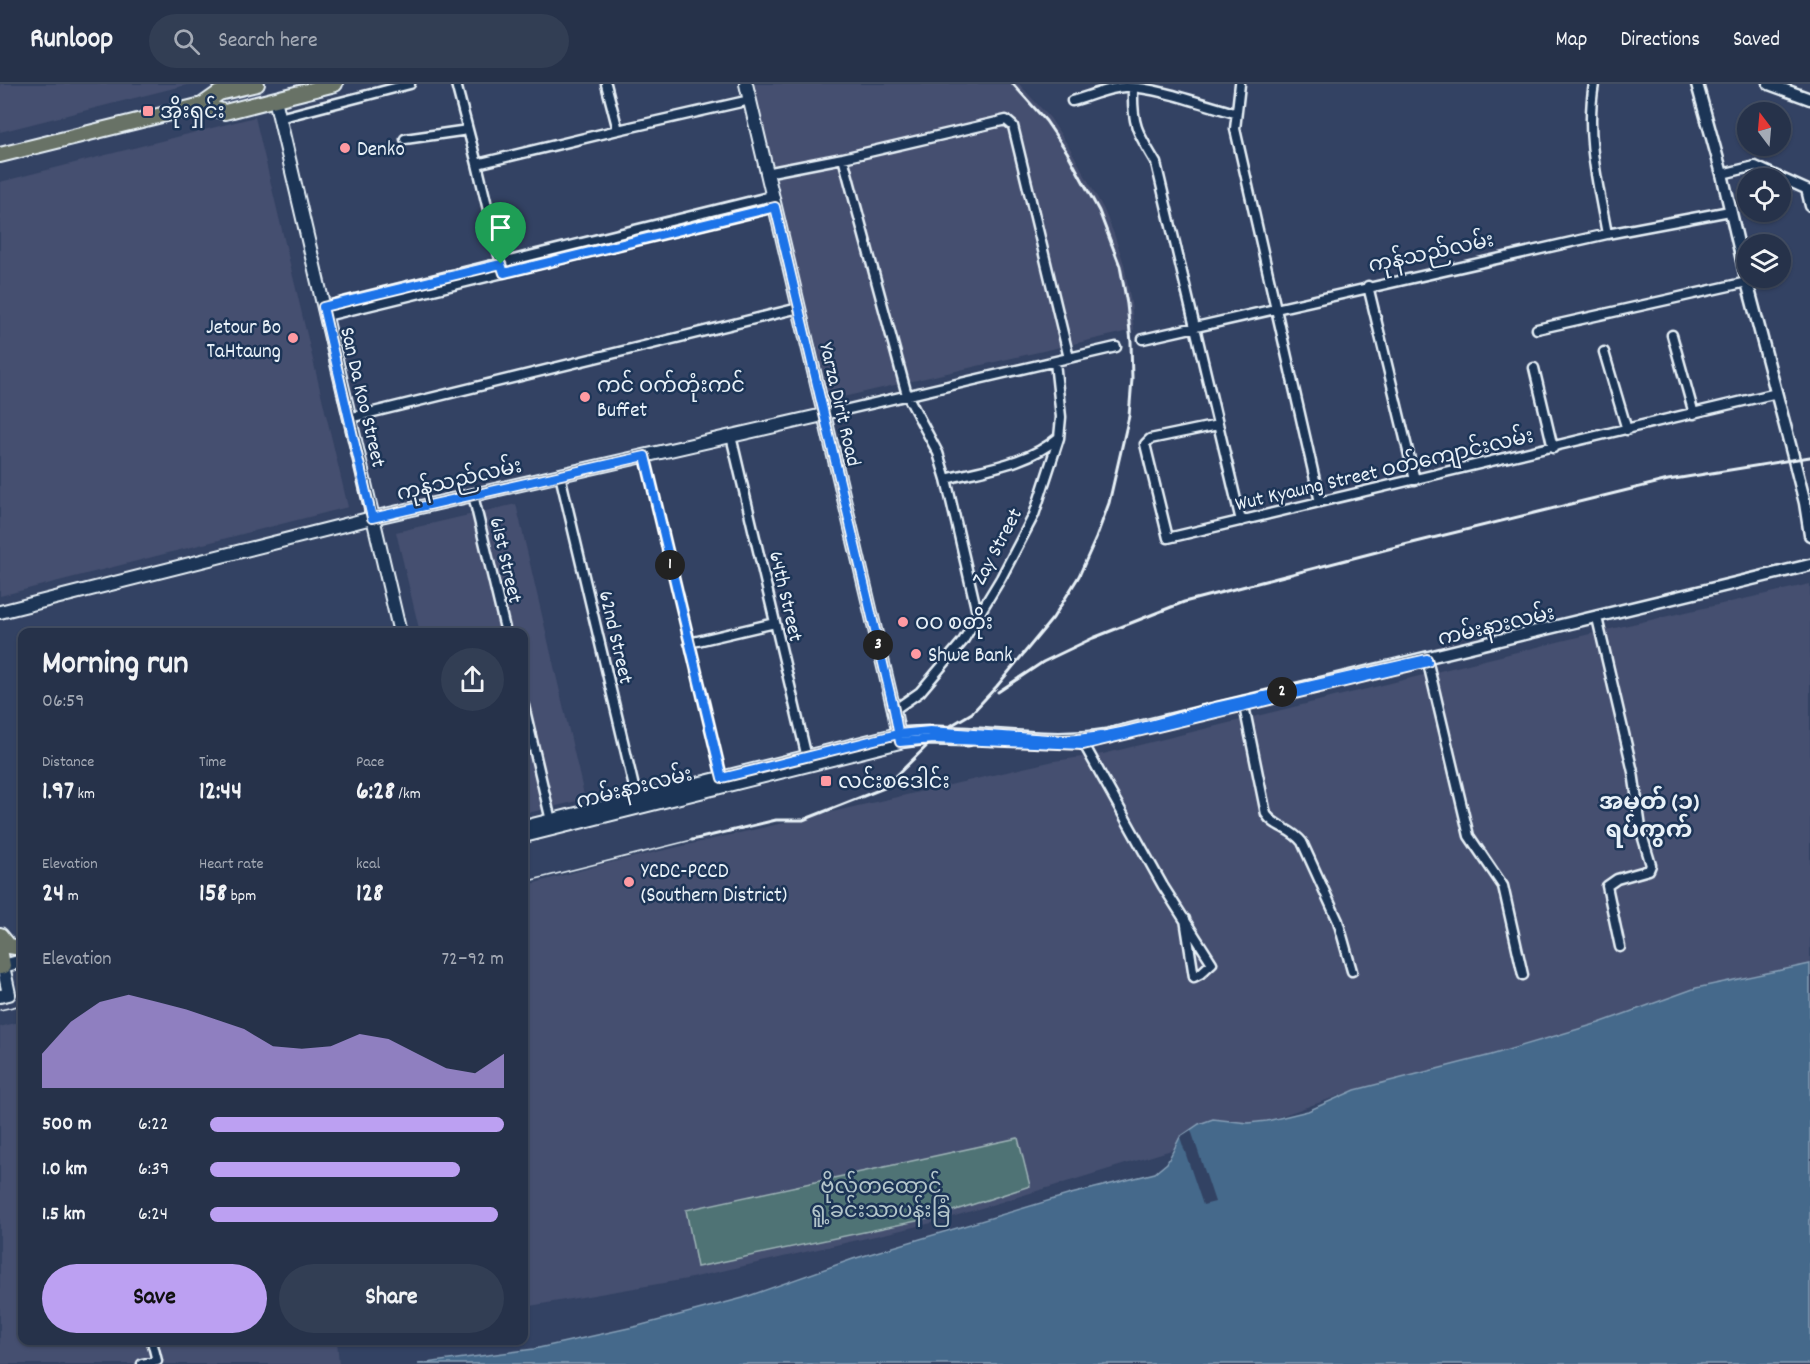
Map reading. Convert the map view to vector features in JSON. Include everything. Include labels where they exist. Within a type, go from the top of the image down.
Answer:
[{"type":"main road","points":[[0,155],[202,105],[219,93],[257,84]]},
{"type":"main road","points":[[202,105],[225,112],[335,84]]},
{"type":"main road","name":"Yarza Dirit Road","points":[[746,84],[899,738]]},
{"type":"main road","name":"San Da Koo Street","points":[[275,99],[399,628]]},
{"type":"main road","name":"ကုန်သည်လမ်း","points":[[0,612],[372,518],[824,415]]},
{"type":"main road","name":"ကမ်းနားလမ်း","points":[[528,827],[552,824],[899,738]]},
{"type":"main road","name":"ကမ်းနားလမ်း","points":[[528,834],[552,824]]},
{"type":"main road","points":[[0,935],[9,946],[18,949]]},
{"type":"main road","points":[[1,958],[18,952]]},
{"type":"main road","points":[[1,958],[18,960]]},
{"type":"main road","points":[[1,958],[4,995]]},
{"type":"street","points":[[279,118],[410,84]]},
{"type":"street","points":[[456,84],[504,273]]},
{"type":"street","points":[[606,84],[618,130]]},
{"type":"street","points":[[1240,84],[1235,129],[1320,502]]},
{"type":"street","points":[[1594,84],[1591,140],[1606,234]]},
{"type":"street","points":[[1697,84],[1722,174],[1737,241]]},
{"type":"street","points":[[1769,84],[1810,99]]},
{"type":"street","points":[[1071,101],[1123,87],[1170,95],[1235,113]]},
{"type":"street","points":[[1133,88],[1132,115],[1139,135],[1156,163],[1241,520]]},
{"type":"street","points":[[477,164],[750,100]]},
{"type":"street","points":[[766,173],[843,158],[1006,120],[1013,126],[1069,358]]},
{"type":"street","points":[[405,139],[468,130]]},
{"type":"street","points":[[843,158],[907,394],[938,453],[946,479],[978,617]]},
{"type":"street","points":[[1722,174],[1755,166],[1808,190],[1810,206]]},
{"type":"street","points":[[324,312],[414,285],[581,243],[774,201]]},
{"type":"street","points":[[324,312],[417,294],[638,241],[774,201]]},
{"type":"street","name":"ကုန်သည်လမ်း","points":[[1143,339],[1368,286],[1606,234],[1730,212]]},
{"type":"street","points":[[634,230],[638,241]]},
{"type":"street","points":[[581,243],[583,254]]},
{"type":"street","points":[[1537,329],[1737,284]]},
{"type":"street","points":[[414,285],[417,294]]},
{"type":"street","points":[[1368,286],[1415,480]]},
{"type":"street","points":[[1749,288],[1805,503],[1810,535]]},
{"type":"street","points":[[349,418],[799,308]]},
{"type":"street","points":[[1672,335],[1694,414]]},
{"type":"street","points":[[824,415],[1116,347]]},
{"type":"street","points":[[1604,352],[1627,430]]},
{"type":"street","name":"Zay Street","points":[[894,710],[920,692],[963,641],[1001,578],[1034,515],[1059,438],[1061,417],[1055,362]]},
{"type":"street","points":[[1534,368],[1553,448]]},
{"type":"street","name":"Wut Kyaung Street ဝတ်ကျောင်းလမ်း","points":[[1218,425],[1147,441],[1145,444],[1168,538],[1777,393]]},
{"type":"street","name":"64th Street","points":[[731,436],[808,761]]},
{"type":"street","points":[[946,479],[1020,460],[1044,450],[1059,438]]},
{"type":"street","points":[[645,456],[723,782]]},
{"type":"street","name":"62nd Street","points":[[560,475],[637,803]]},
{"type":"street","name":"61st Street","points":[[473,495],[505,628]]},
{"type":"street","name":"ကမ်းနားလမ်း","points":[[1427,660],[1810,565]]},
{"type":"street","name":"ကမ်းနားလမ်း","points":[[899,738],[930,731],[1082,742],[1810,571]]},
{"type":"street","points":[[1598,622],[1631,765],[1642,835],[1651,865],[1649,870],[1617,879],[1606,886],[1620,947]]},
{"type":"street","points":[[688,643],[775,623]]},
{"type":"street","points":[[1427,660],[1469,836],[1503,886],[1523,975]]},
{"type":"street","points":[[1244,703],[1266,814],[1271,821],[1295,832],[1302,842],[1338,921],[1352,971]]},
{"type":"street","points":[[528,723],[552,824]]},
{"type":"street","points":[[1082,742],[1163,886],[1185,919],[1212,963],[1200,974],[1194,976],[1191,969],[1185,919]]},
{"type":"street","points":[[142,1364],[157,1361],[153,1345]]},
{"type":"shaded area","points":[[0,84],[190,84],[0,132]]},
{"type":"shaded area","points":[[751,84],[1019,84],[1050,118],[1071,150],[1103,208],[1124,264],[1134,330],[830,400]]},
{"type":"shaded area","points":[[255,117],[348,507],[0,596],[0,182]]},
{"type":"shaded area","points":[[516,504],[585,799],[528,813],[528,628],[419,628],[396,532]]},
{"type":"shaded area","points":[[1810,584],[1810,964],[1696,988],[1599,1023],[1491,1055],[1355,1090],[1267,1121],[932,1223],[687,1279],[528,1306],[528,885],[604,864],[1054,761],[1103,754],[1606,630]]},
{"type":"shaded area","points":[[1810,964],[1810,1364],[418,1364],[534,1349],[638,1326],[743,1298],[853,1259],[1071,1194],[1155,1173],[1167,1163],[1180,1137],[1199,1124],[1213,1119],[1248,1123],[1308,1111],[1355,1090],[1491,1055],[1599,1023],[1696,988]]},
{"type":"shaded area","points":[[18,1022],[18,1345],[337,1345],[339,1364],[0,1364],[0,1027]]},
{"type":"green space","name":"ဗိုလ်တထောင် ရူ့ခင်းသာပန်းခြံ","points":[[1018,1138],[1030,1186],[931,1218],[697,1267],[686,1210]]},
{"type":"pier","points":[[1191,1130],[1215,1202],[1203,1205],[1180,1137]]},
{"type":"tram line","points":[[528,881],[692,840]]},
{"type":"tram line","points":[[0,1010],[18,1006]]},
{"type":"railway","points":[[692,840],[776,820],[803,820],[884,788],[942,731],[972,713],[997,686],[1053,618],[1079,576],[1096,538],[1109,503],[1129,416],[1132,379],[1127,304],[1120,266],[1099,211],[1067,152],[1046,121],[1013,84]]},
{"type":"railway","points":[[998,692],[1043,662],[1093,638],[1184,602],[1668,480],[1810,457]]},
{"type":"place","name":"အိုးရှင်း","points":[[148,111]]},
{"type":"place","name":"Denko","points":[[345,148]]},
{"type":"place","name":"Jetour Bo TaHtaung","points":[[293,338]]},
{"type":"place","name":"ကင် ဝက်တုံးကင် Buffet","points":[[585,397]]},
{"type":"place","name":"ဝဝ စတိုး","points":[[903,622]]},
{"type":"place","name":"Shwe Bank","points":[[916,654]]},
{"type":"place","name":"လင်းစဒေါင်း","points":[[826,781]]},
{"type":"place","name":"YCDC-PCCD (Southern District)","points":[[629,882]]},
{"type":"district","name":"အမှတ် (၁) ရပ်ကွက်","points":[[1649,815]]},
{"type":"route","points":[[501,264],[323,307],[372,518],[645,456],[722,778],[898,734],[930,731],[1063,740],[1106,735],[1427,659],[1428,662],[1083,745],[933,739],[900,742],[898,734],[894,710],[775,207],[504,273],[501,264]]}]
